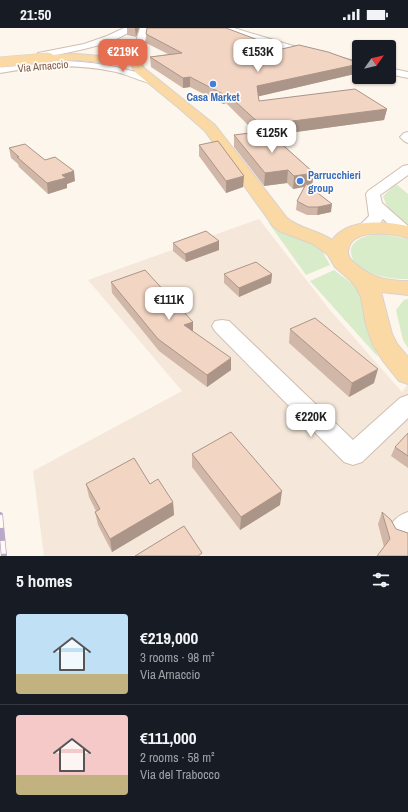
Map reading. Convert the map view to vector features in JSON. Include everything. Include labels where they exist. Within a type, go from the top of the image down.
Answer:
[{"type":"main road","points":[[144,28],[137,62],[150,80],[185,106],[210,128],[273,213],[286,227],[320,240],[350,239],[383,228],[406,231]]},
{"type":"main road","name":"Via Arnaccio","points":[[3,67],[48,58],[76,57],[112,60],[127,65],[137,62]]},
{"type":"main road","points":[[112,60],[137,62]]},
{"type":"main road","points":[[350,239],[343,263],[359,277],[372,294],[380,333],[384,344],[403,367]]},
{"type":"main road","points":[[359,277],[380,285],[408,288]]},
{"type":"main road","points":[[403,367],[390,337],[385,307],[390,299],[408,288]]},
{"type":"street","name":"Via Arnaccio","points":[[19,60],[62,52],[115,36],[130,28]]},
{"type":"street","points":[[226,28],[287,47],[352,63]]},
{"type":"street","name":"Via Arnaccio","points":[[3,67],[40,64],[91,64],[118,68],[150,80]]},
{"type":"street","points":[[396,72],[408,75]]},
{"type":"street","points":[[408,136],[406,137],[408,139]]},
{"type":"street","points":[[350,239],[375,220],[376,206],[373,194],[408,169]]},
{"type":"street","points":[[376,206],[406,231]]},
{"type":"street","points":[[222,326],[353,455],[408,404]]},
{"type":"shaded area","points":[[259,219],[329,309],[402,392],[408,384],[408,556],[44,556],[33,471],[182,391],[88,280]]},
{"type":"green space","points":[[396,184],[408,194],[408,227],[388,209],[383,196]]},
{"type":"green space","points":[[268,222],[285,234],[312,243],[321,249],[330,265],[306,275]]},
{"type":"green space","points":[[381,234],[408,239],[408,279],[381,276],[363,269],[356,264],[352,257],[351,248],[354,244],[364,237]]},
{"type":"green space","points":[[334,270],[359,289],[368,329],[378,357],[310,281]]},
{"type":"green space","points":[[408,299],[408,348],[403,340],[396,310],[404,300]]},
{"type":"building","points":[[147,28],[226,28],[282,49],[299,45],[328,52],[352,61],[352,66],[257,86],[259,101],[355,89],[387,109],[261,125],[226,93],[223,94],[190,77],[183,78],[150,57],[182,53],[146,34]]},
{"type":"building","points":[[267,131],[314,173],[294,176],[288,170],[265,173],[234,135]]},
{"type":"building","points":[[218,141],[244,176],[226,181],[199,145]]},
{"type":"building","points":[[25,144],[45,160],[55,157],[74,171],[62,175],[66,178],[47,183],[17,157],[19,157],[9,148]]},
{"type":"building","points":[[306,184],[332,204],[318,207],[308,207],[297,201]]},
{"type":"building","points":[[206,231],[219,241],[185,254],[173,243]]},
{"type":"building","points":[[256,262],[272,274],[239,288],[224,274]]},
{"type":"building","points":[[145,270],[193,322],[184,325],[231,358],[207,375],[158,339],[111,282]]},
{"type":"building","points":[[315,318],[378,369],[352,383],[290,329]]},
{"type":"building","points":[[231,432],[282,491],[241,517],[192,454]]},
{"type":"building","points":[[408,433],[408,456],[395,447]]},
{"type":"building","points":[[134,458],[150,484],[158,479],[173,502],[110,539],[95,512],[100,509],[86,484]]},
{"type":"building","points":[[382,512],[391,520],[396,529],[408,533],[408,556],[377,556],[390,539]]},
{"type":"building","points":[[184,526],[202,553],[198,556],[135,556]]},
{"type":"railway","points":[[0,515],[4,556]]},
{"type":"place","name":"Casa Market","points":[[213,84]]},
{"type":"place","name":"Parrucchieri group","points":[[300,181]]}]
